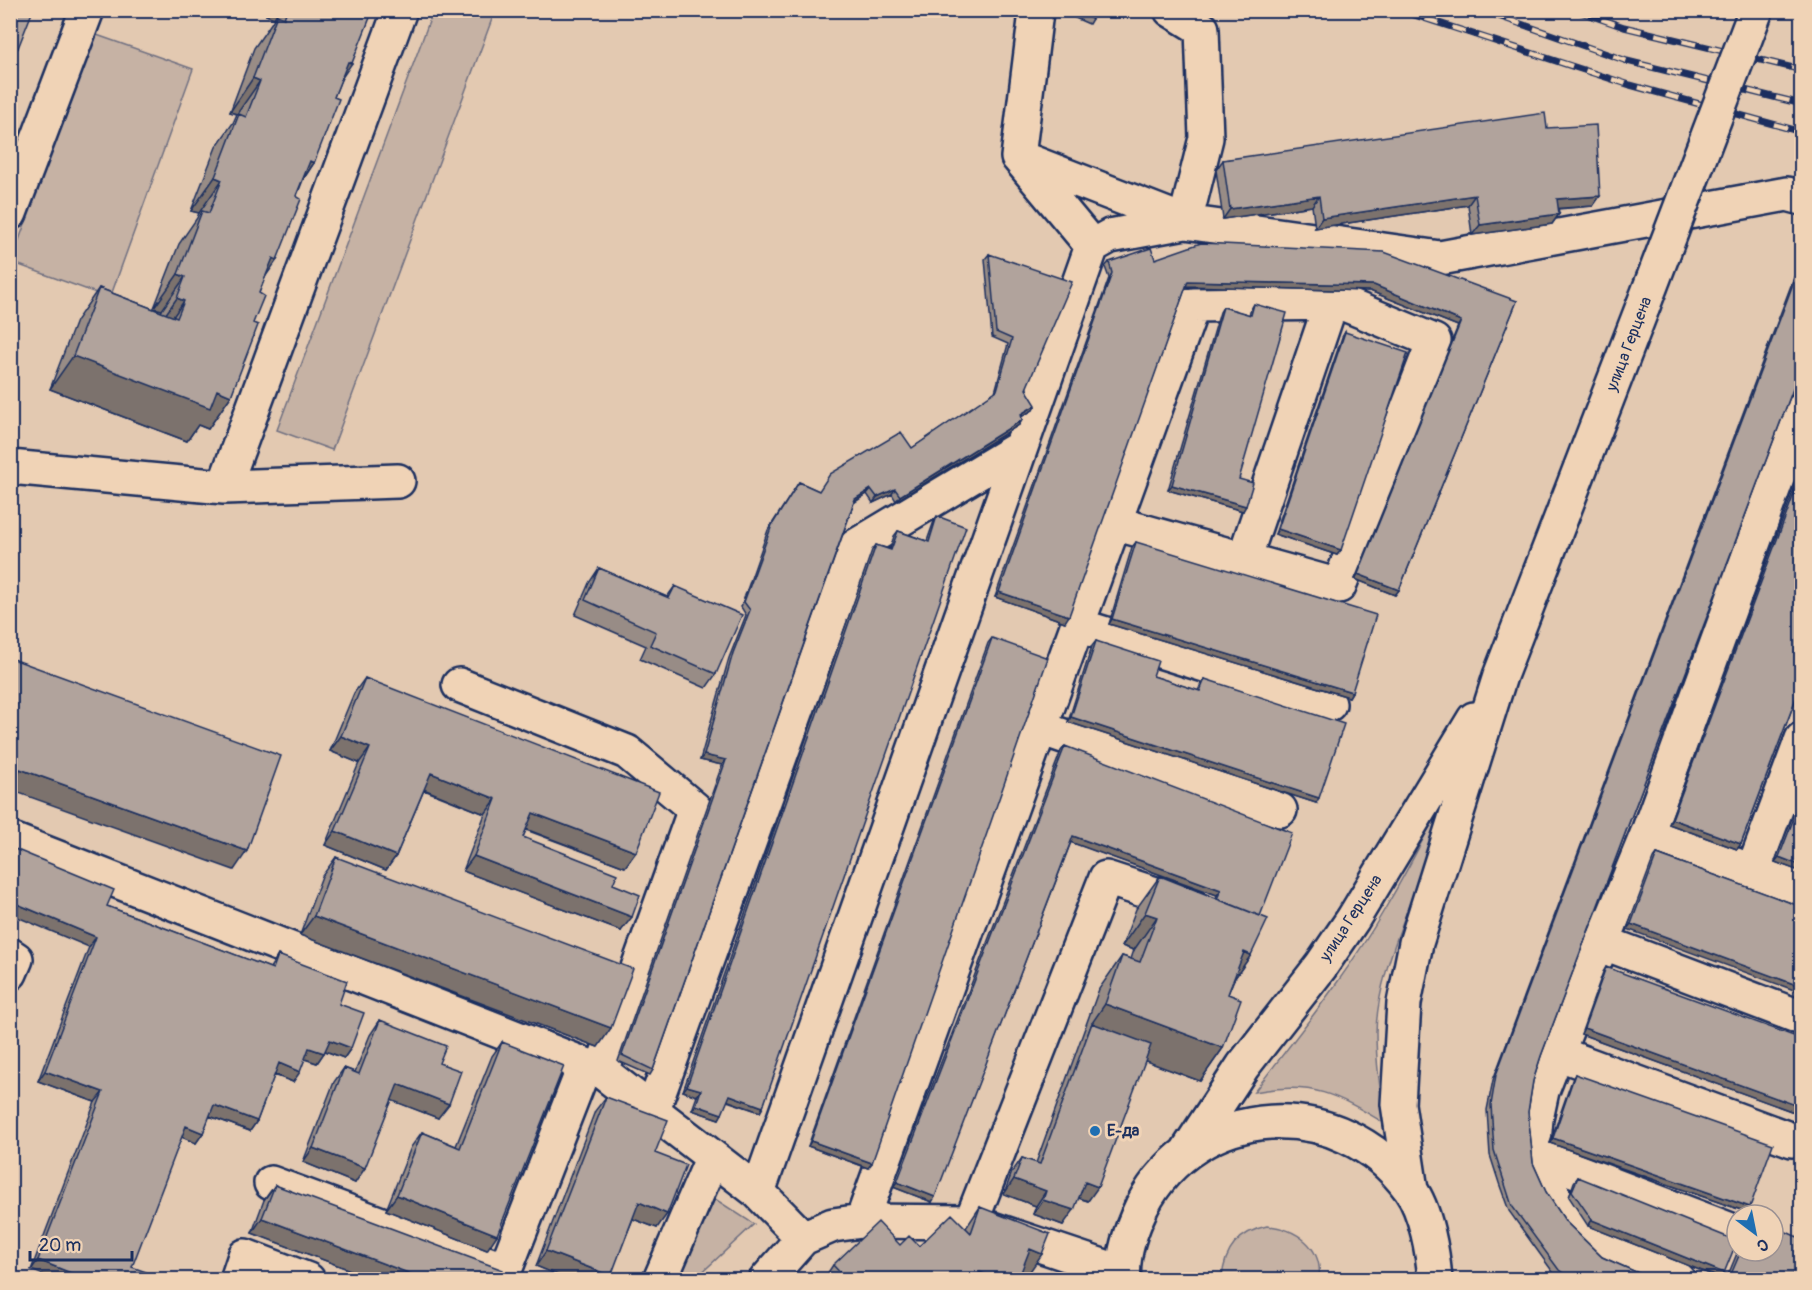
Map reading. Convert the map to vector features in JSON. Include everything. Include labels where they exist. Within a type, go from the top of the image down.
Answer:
[{"type":"main road","points":[[10,213],[87,10]]},
{"type":"main road","points":[[224,487],[400,10]]},
{"type":"main road","points":[[1032,10],[1035,12],[1018,157],[1092,246]]},
{"type":"main road","points":[[1171,10],[1202,29],[1206,138],[1185,222]]},
{"type":"main road","name":"улица Герцена","points":[[1411,1190],[1398,1104],[1404,1003],[1416,943],[1500,676],[1756,10]]},
{"type":"main road","points":[[1018,157],[1185,222],[1440,258],[1787,194],[1802,198]]},
{"type":"main road","points":[[758,1192],[1092,246],[1110,236],[1185,222]]},
{"type":"main road","points":[[1244,559],[1331,303]]},
{"type":"main road","points":[[862,1221],[1192,305],[1342,303],[1434,341],[1339,586],[1114,523]]},
{"type":"main road","points":[[1678,1280],[1583,1239],[1560,1209],[1537,1156],[1536,1119],[1542,1091],[1648,832],[1802,410]]},
{"type":"main road","points":[[652,1112],[856,546],[1021,447]]},
{"type":"main road","points":[[10,466],[224,487],[398,481]]},
{"type":"main road","points":[[1077,625],[1329,704]]},
{"type":"main road","name":"улица Герцена","points":[[1188,1150],[1243,1066],[1321,966],[1353,919],[1500,676]]},
{"type":"main road","points":[[271,1183],[505,1270],[593,1068],[695,809],[627,753],[459,685]]},
{"type":"main road","points":[[1040,728],[1280,810]]},
{"type":"main road","points":[[1753,872],[1802,739]]},
{"type":"main road","points":[[1648,832],[1802,890]]},
{"type":"main road","points":[[10,839],[593,1068],[758,1192],[803,1238]]},
{"type":"main road","points":[[971,1222],[1106,878],[1199,909]]},
{"type":"main road","points":[[1602,942],[1802,1018]]},
{"type":"main road","points":[[10,955],[16,959],[10,973]]},
{"type":"main road","points":[[1557,1053],[1792,1140]]},
{"type":"main road","points":[[766,1280],[803,1238],[833,1225],[862,1221],[971,1222],[1121,1277],[1132,1226],[1154,1184],[1188,1150],[1230,1129],[1258,1122],[1296,1122],[1333,1130],[1375,1153],[1411,1190],[1433,1247],[1455,1280]]},
{"type":"main road","points":[[1537,1156],[1725,1228]]},
{"type":"main road","points":[[660,1280],[712,1159]]},
{"type":"main road","points":[[1433,1247],[1435,1280]]},
{"type":"main road","points":[[237,1280],[245,1256],[308,1280]]},
{"type":"shaded area","points":[[433,11],[495,11],[332,450],[277,430]]},
{"type":"shaded area","points":[[94,34],[193,69],[110,298],[11,262]]},
{"type":"shaded area","points":[[1469,744],[1395,945],[1380,997],[1376,1032],[1377,1056],[1386,1124],[1338,1098],[1309,1089],[1292,1088],[1254,1092],[1323,1001],[1372,931],[1419,847]]},
{"type":"shaded area","points":[[715,1199],[754,1224],[695,1279],[676,1280]]},
{"type":"shaded area","points":[[1267,1226],[1288,1231],[1305,1241],[1317,1258],[1319,1279],[1222,1279],[1226,1260],[1234,1244],[1248,1233]]},
{"type":"building","points":[[10,10],[33,10],[18,48],[14,46],[10,54]]},
{"type":"building","points":[[287,10],[373,10],[352,63],[348,62],[334,97],[339,99],[314,163],[310,161],[296,196],[301,199],[277,260],[273,258],[259,293],[264,296],[253,323],[258,325],[231,396],[217,390],[210,408],[73,356],[99,288],[177,318],[184,301],[177,298],[185,277],[178,274],[202,211],[209,213],[222,180],[215,177],[239,114],[246,117],[260,81],[253,78],[277,15],[284,18]]},
{"type":"building","points":[[1072,10],[1096,10],[1092,19]]},
{"type":"building","points":[[1545,113],[1547,128],[1596,125],[1600,196],[1557,199],[1559,214],[1480,225],[1475,195],[1322,218],[1319,196],[1230,209],[1223,160]]},
{"type":"building","points":[[1201,243],[1384,252],[1517,301],[1399,590],[1358,574],[1461,321],[1374,285],[1188,281],[1069,616],[999,592],[1112,273],[1109,262],[1151,248],[1155,259]]},
{"type":"building","points":[[989,254],[1072,282],[1026,389],[1036,405],[1021,414],[1022,420],[900,496],[895,489],[877,497],[871,489],[855,499],[653,1070],[622,1055],[726,760],[704,755],[733,653],[750,610],[744,602],[772,525],[799,482],[819,491],[830,474],[901,432],[912,448],[997,390],[1012,339],[996,332]]},
{"type":"building","points":[[1802,260],[1802,365],[1533,1081],[1528,1112],[1533,1163],[1546,1192],[1566,1222],[1602,1257],[1654,1280],[1573,1280],[1559,1270],[1512,1206],[1494,1150],[1491,1105],[1496,1075]]},
{"type":"building","points":[[1254,304],[1287,313],[1239,479],[1253,483],[1246,506],[1172,485],[1223,307],[1251,315]]},
{"type":"building","points":[[1345,332],[1408,353],[1341,550],[1278,529]]},
{"type":"building","points":[[1802,473],[1802,682],[1741,844],[1672,819]]},
{"type":"building","points":[[937,516],[966,527],[763,1107],[730,1095],[722,1114],[696,1105],[701,1090],[687,1086],[876,545],[891,550],[898,531],[929,542]]},
{"type":"building","points":[[1136,542],[1376,615],[1352,692],[1112,619]]},
{"type":"building","points":[[599,568],[669,598],[675,586],[742,615],[716,674],[650,645],[656,632],[585,600]]},
{"type":"building","points":[[992,638],[1048,658],[872,1163],[811,1141]]},
{"type":"building","points":[[1096,641],[1158,661],[1153,676],[1200,691],[1205,679],[1344,724],[1319,798],[1071,717]]},
{"type":"building","points":[[10,658],[281,756],[247,851],[20,769],[13,788],[10,787]]},
{"type":"building","points":[[365,678],[659,792],[636,852],[533,813],[523,837],[617,874],[613,884],[640,895],[632,917],[474,856],[496,799],[431,773],[396,856],[335,831],[370,748],[341,736]]},
{"type":"building","points":[[1065,746],[1292,833],[1260,916],[1217,899],[1221,890],[1073,836],[935,1197],[897,1182]]},
{"type":"building","points":[[1802,797],[1802,866],[1779,857]]},
{"type":"building","points":[[10,847],[114,890],[107,906],[273,969],[278,955],[347,981],[339,1004],[364,1013],[351,1048],[330,1040],[324,1053],[309,1048],[300,1072],[279,1063],[257,1121],[214,1105],[203,1133],[186,1126],[132,1267],[146,1272],[144,1280],[89,1280],[38,1260],[103,1092],[45,1071],[96,937],[10,901]]},
{"type":"building","points":[[1657,854],[1802,907],[1802,987],[1631,924]]},
{"type":"building","points":[[336,857],[633,969],[611,1028],[314,916]]},
{"type":"building","points":[[1160,876],[1268,919],[1251,955],[1244,952],[1228,994],[1241,999],[1223,1048],[1105,1004],[1122,956],[1140,962],[1157,917],[1145,913]]},
{"type":"building","points":[[1606,967],[1802,1039],[1802,1096],[1798,1106],[1584,1028]]},
{"type":"building","points":[[380,1020],[446,1046],[439,1063],[461,1071],[449,1104],[398,1084],[365,1168],[313,1148],[344,1068],[359,1074]]},
{"type":"building","points":[[1092,1023],[1151,1045],[1098,1187],[1085,1182],[1074,1210],[1043,1200],[1046,1191],[1014,1179],[1022,1158],[1040,1164]]},
{"type":"building","points":[[502,1042],[564,1066],[497,1235],[397,1195],[422,1132],[460,1148]]},
{"type":"building","points":[[1575,1074],[1773,1144],[1751,1203],[1739,1203],[1553,1138]]},
{"type":"building","points":[[606,1097],[668,1120],[655,1153],[686,1165],[667,1214],[639,1202],[611,1276],[546,1251]]},
{"type":"building","points":[[1578,1177],[1725,1236],[1725,1263],[1728,1263],[1724,1273],[1592,1220],[1572,1191]]},
{"type":"building","points":[[275,1185],[503,1270],[499,1280],[427,1280],[262,1218]]},
{"type":"building","points":[[980,1207],[1050,1234],[1042,1254],[1030,1249],[1018,1280],[1001,1280],[980,1272],[972,1280],[847,1280],[833,1265],[878,1222],[900,1245],[909,1236],[919,1246],[952,1214],[971,1233]]},
{"type":"building","points":[[1785,1231],[1802,1239],[1802,1280],[1750,1280],[1732,1272],[1736,1263],[1785,1263]]},
{"type":"railway","points":[[1399,10],[1630,85],[1802,132]]},
{"type":"railway","points":[[1481,10],[1627,61],[1802,104]]},
{"type":"railway","points":[[1575,10],[1624,27],[1802,70]]},
{"type":"place","name":"Е-да","points":[[1095,1131]]}]
